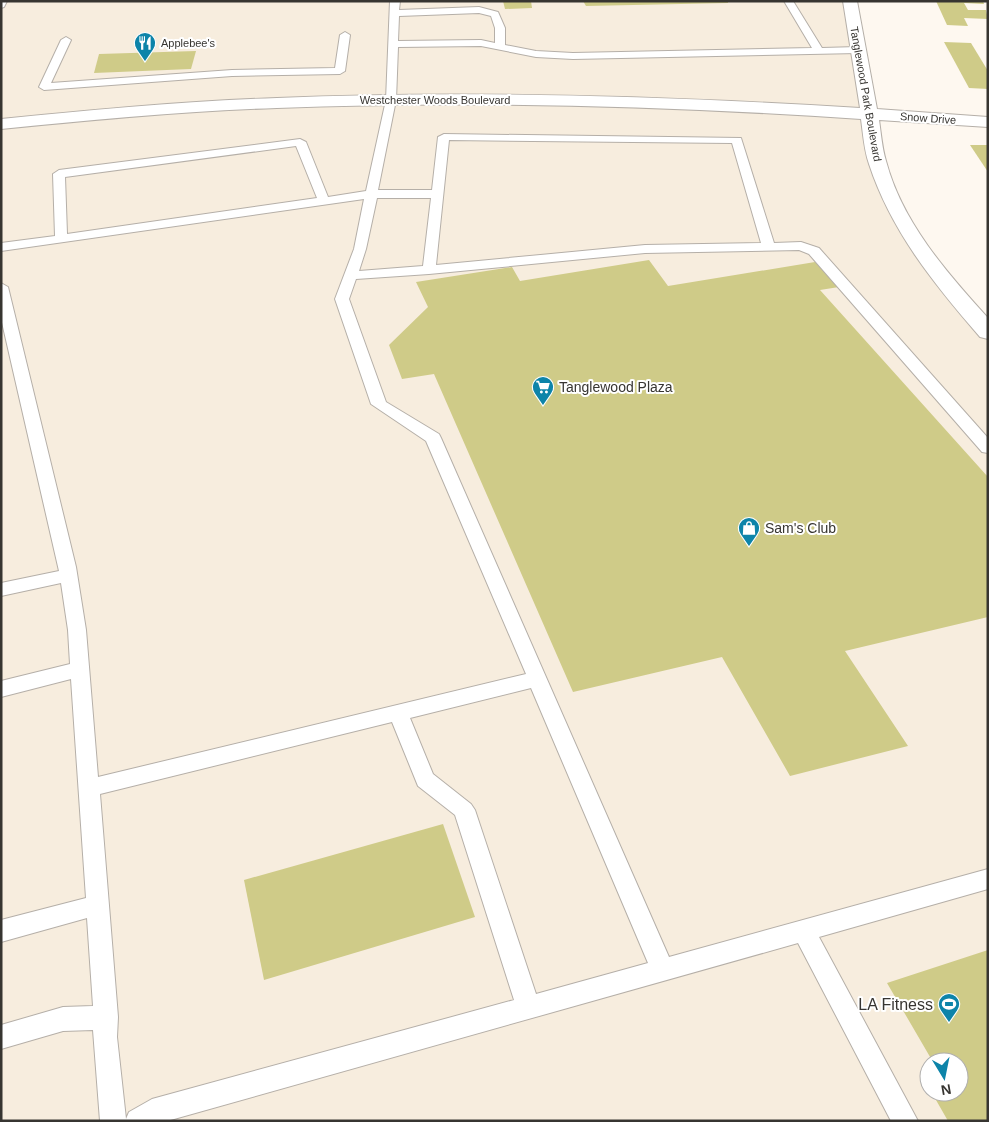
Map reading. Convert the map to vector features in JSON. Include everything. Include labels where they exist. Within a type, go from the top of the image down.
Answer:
[{"type":"street","name":"Tanglewood Park Boulevard","points":[[850,1],[877,162],[891,198],[907,229],[942,280],[988,332]]},
{"type":"street","name":"Westchester Woods Boulevard","points":[[1,124],[171,108],[312,101],[391,100],[634,101],[868,114]]},
{"type":"street","name":"Snow Drive","points":[[868,114],[988,122]]},
{"type":"lane","points":[[396,1],[391,100],[360,249],[342,298],[380,404],[433,438],[663,970]]},
{"type":"lane","points":[[788,1],[819,51]]},
{"type":"lane","points":[[395,13],[479,10],[495,14],[500,28],[500,46]]},
{"type":"lane","points":[[66,40],[44,87],[232,73],[340,71],[337,60],[346,35]]},
{"type":"lane","points":[[394,44],[481,43],[536,54],[573,56],[858,50]]},
{"type":"lane","points":[[237,62],[275,61]]},
{"type":"lane","points":[[429,270],[444,137],[738,140],[769,247]]},
{"type":"lane","points":[[61,239],[59,174],[300,142],[324,201]]},
{"type":"lane","points":[[1,247],[372,194],[437,194]]},
{"type":"lane","points":[[350,274],[429,270],[645,250],[801,246],[814,251],[988,448]]},
{"type":"lane","points":[[2,291],[6,326],[68,575],[77,630],[106,1017],[105,1037],[113,1121]]},
{"type":"lane","points":[[1,590],[68,575]]},
{"type":"lane","points":[[1,689],[80,669]]},
{"type":"lane","points":[[88,788],[538,679]]},
{"type":"lane","points":[[398,713],[424,780],[464,810],[528,1007]]},
{"type":"lane","points":[[138,1121],[152,1112],[988,879]]},
{"type":"lane","points":[[1,931],[97,905]]},
{"type":"lane","points":[[803,930],[905,1121]]},
{"type":"lane","points":[[1,1037],[62,1019],[106,1017]]},
{"type":"shaded area","points":[[1,1],[850,1],[891,198],[988,332],[988,1121],[1,1121]]},
{"type":"building","points":[[503,1],[531,1],[532,8],[505,9]]},
{"type":"building","points":[[583,1],[728,1],[728,3],[586,6]]},
{"type":"building","points":[[936,1],[983,1],[984,4],[964,3],[968,10],[986,10],[988,19],[964,18],[968,26],[947,25]]},
{"type":"building","points":[[944,42],[971,43],[988,71],[988,89],[969,88]]},
{"type":"building","name":"Applebee's","points":[[196,51],[191,69],[94,73],[99,54]]},
{"type":"building","points":[[970,145],[988,145],[988,172]]},
{"type":"building","name":"Sam's Club","points":[[649,260],[668,286],[815,262],[839,287],[820,290],[988,477],[988,617],[845,651],[908,746],[790,776],[722,657],[573,692],[434,374],[402,379],[389,345],[428,307],[416,282],[512,267],[520,281]]},
{"type":"building","points":[[443,824],[475,917],[264,980],[244,880]]},
{"type":"building","name":"LA Fitness","points":[[988,950],[988,1121],[948,1121],[937,1102],[969,1102],[969,1052],[927,1052],[887,983]]},
{"type":"place","name":"Applebee's","points":[[145,62]]},
{"type":"place","name":"Tanglewood Plaza","points":[[543,406]]},
{"type":"place","name":"Sam's Club","points":[[749,547]]},
{"type":"place","name":"LA Fitness","points":[[949,1023]]}]
